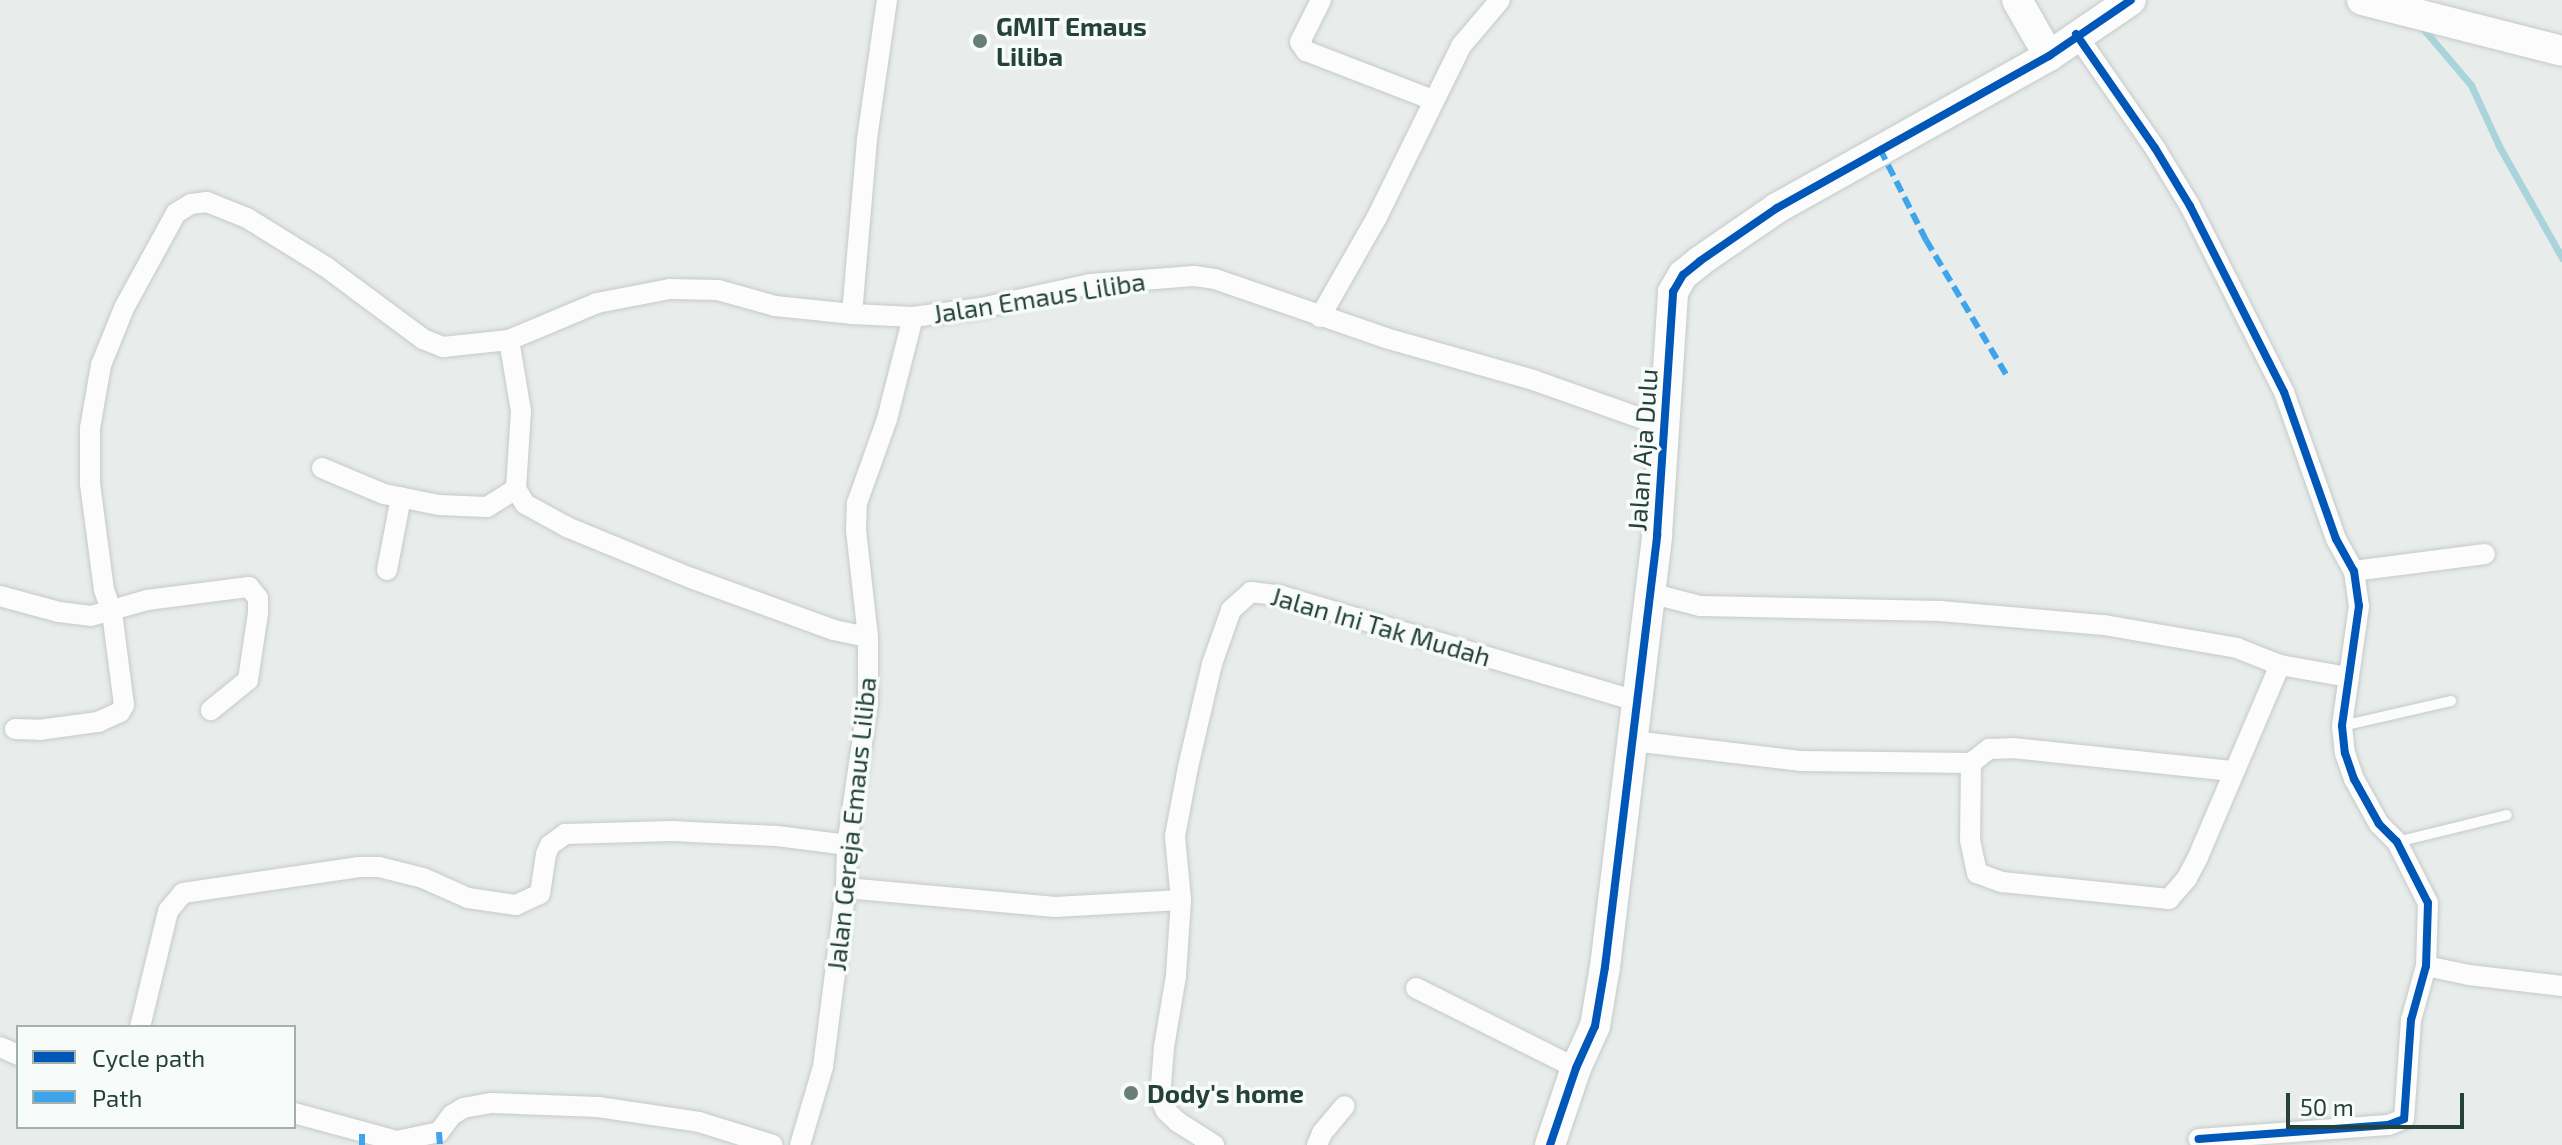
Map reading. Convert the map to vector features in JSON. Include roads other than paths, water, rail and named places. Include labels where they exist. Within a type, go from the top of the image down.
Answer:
[{"type":"street","points":[[852,314],[867,139],[887,0]]},
{"type":"street","points":[[1321,0],[1300,42],[1306,51],[1433,100]]},
{"type":"street","points":[[1320,317],[1376,219],[1461,46],[1500,0]]},
{"type":"street","points":[[2017,0],[2049,56]]},
{"type":"street","name":"Jalan Aja Dulu","points":[[1550,1145],[1576,1068],[1595,1026],[1657,535],[1669,312],[1673,292],[1683,275],[1777,208],[2049,56],[2076,34],[2131,0]]},
{"type":"street","points":[[2362,0],[2562,51]]},
{"type":"street","points":[[2076,34],[2190,206],[2284,392],[2336,539],[2354,571],[2359,606],[2342,726],[2345,753],[2354,779],[2379,824],[2397,842],[2428,903],[2426,966],[2411,1020],[2406,1113],[2400,1123],[2199,1139]]},
{"type":"street","name":"Jalan Emaus Liliba","points":[[15,729],[39,730],[98,722],[120,712],[124,697],[112,612],[104,590],[90,484],[90,428],[107,351],[124,308],[176,213],[191,204],[207,202],[247,218],[326,267],[423,339],[443,347],[509,340],[597,303],[670,289],[718,290],[775,306],[913,317],[981,308],[1090,284],[1194,276],[1533,380],[1663,426]]},
{"type":"street","name":"Jalan Gereja Emaus Liliba","points":[[800,1145],[823,1067],[846,888],[847,845],[868,703],[868,637],[856,530],[857,503],[887,419],[913,317]]},
{"type":"street","points":[[509,340],[521,398],[516,489],[525,504],[567,527],[834,630],[868,637]]},
{"type":"street","points":[[322,468],[384,494],[439,505],[487,507],[516,489]]},
{"type":"street","points":[[387,570],[401,497]]},
{"type":"street","points":[[2354,571],[2485,554]]},
{"type":"street","points":[[0,596],[59,612],[91,616],[147,600],[242,587],[254,590],[258,598],[258,613],[248,680],[211,710]]},
{"type":"street","name":"Jalan Ini Tak Mudah","points":[[1214,1145],[1178,1122],[1160,1098],[1164,1047],[1176,976],[1181,900],[1175,836],[1212,664],[1231,610],[1251,592],[1282,596],[1637,701]]},
{"type":"street","points":[[1650,593],[1700,606],[1940,611],[2104,625],[2237,648],[2280,665],[2348,677]]},
{"type":"street","points":[[1971,763],[1970,840],[1977,873],[2002,882],[2169,899],[2187,878],[2198,857],[2232,771],[2280,665]]},
{"type":"street","points":[[1633,741],[1800,761],[1971,763],[1989,749],[2013,748],[2232,771]]},
{"type":"street","points":[[140,1025],[168,911],[183,893],[359,867],[379,867],[423,878],[468,898],[516,905],[540,894],[546,854],[550,845],[565,834],[672,831],[777,836],[847,845]]},
{"type":"street","points":[[846,888],[1055,907],[1181,900]]},
{"type":"street","points":[[2426,966],[2469,975],[2562,986]]},
{"type":"street","points":[[1416,988],[1576,1068]]},
{"type":"street","points":[[296,1114],[362,1139],[397,1141],[440,1138],[452,1115],[463,1108],[492,1103],[654,1114],[699,1122],[773,1145]]},
{"type":"street","points":[[1317,1145],[1322,1133],[1345,1106]]},
{"type":"lane","points":[[2342,726],[2451,701]]},
{"type":"lane","points":[[2397,842],[2507,815]]},
{"type":"waterway","points":[[2420,25],[2471,85],[2499,146],[2562,258]]},
{"type":"place","name":"GMIT Emaus Liliba","points":[[980,41]]},
{"type":"place","name":"Dody's home","points":[[1131,1093]]}]
